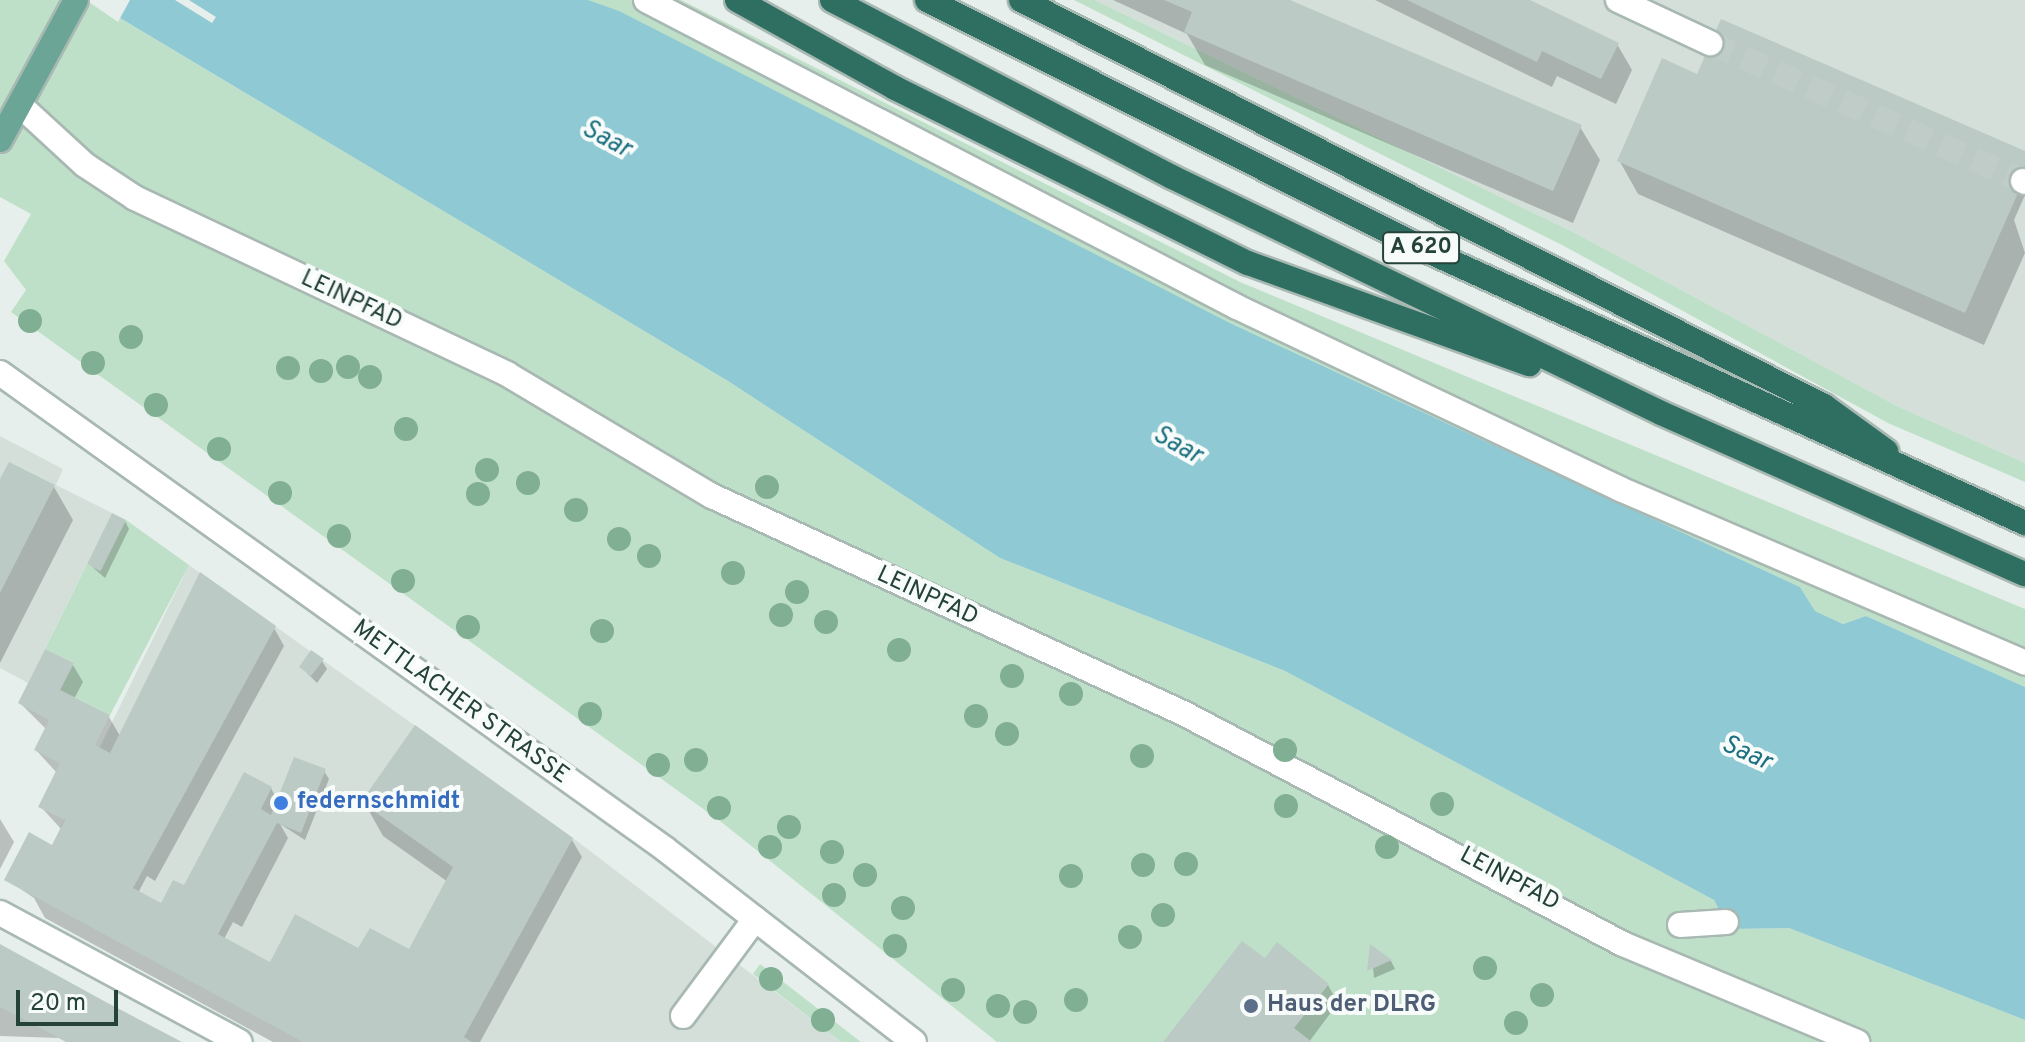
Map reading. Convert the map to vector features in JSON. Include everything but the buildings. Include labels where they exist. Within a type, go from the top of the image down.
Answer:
[{"type":"highway","points":[[737,0],[909,95],[1248,263],[1661,413]]},
{"type":"highway","name":"A 620","points":[[832,0],[1172,177],[1661,413],[2025,574]]},
{"type":"highway","name":"A 620","points":[[927,0],[1430,252],[2025,523]]},
{"type":"highway","points":[[1021,0],[1824,406],[1923,478]]},
{"type":"main road","points":[[0,140],[76,0]]},
{"type":"street","points":[[646,0],[1237,307],[1634,495],[2025,663]]},
{"type":"street","points":[[1618,0],[1710,43]]},
{"type":"street","name":"LEINPFAD","points":[[23,108],[85,165],[135,198],[507,374],[712,496],[1183,713],[1623,944],[1822,1036],[1857,1042]]},
{"type":"street","name":"METTLACHER STRASSE","points":[[0,373],[755,919],[914,1042]]},
{"type":"street","points":[[0,913],[240,1042]]},
{"type":"street","points":[[683,1016],[755,919]]},
{"type":"street","points":[[1680,925],[1726,922]]},
{"type":"shaded area","points":[[1095,0],[2025,0],[2025,463],[1899,407],[1575,233]]},
{"type":"shaded area","points":[[0,436],[63,469],[56,485],[112,513],[28,683],[0,668]]},
{"type":"shaded area","points":[[189,565],[573,838],[841,1042],[360,1042],[52,845]]},
{"type":"green space","points":[[0,0],[90,0],[728,381],[1000,558],[1285,671],[1714,900],[1729,929],[1789,928],[2025,1020],[2025,1042],[997,1042],[720,821],[11,312],[26,290],[4,261],[31,214],[0,197]]},
{"type":"green space","points":[[588,0],[681,0],[1240,282],[2025,609],[2025,687],[1866,616],[1843,624],[1815,611],[1800,587],[1230,323]]},
{"type":"green space","points":[[1074,0],[1095,0],[1575,233],[1899,407],[2025,463],[2025,482],[1888,423],[1564,246]]},
{"type":"green space","points":[[126,520],[189,565],[110,715],[60,690],[74,663],[45,649],[87,564],[101,571]]},
{"type":"green space","points":[[760,964],[861,1042],[841,1042],[753,974]]},
{"type":"water","name":"Saar","points":[[90,0],[175,0],[212,23],[216,17],[189,0],[588,0],[619,11],[1230,323],[1800,587],[1815,611],[1843,624],[1866,616],[2025,687],[2025,1020],[1789,928],[1729,929],[1714,900],[1285,671],[1000,558],[728,381]]},
{"type":"pier","points":[[86,0],[130,0],[118,22]]},
{"type":"tunnel","points":[[1710,43],[2023,181]]},
{"type":"place","name":"federnschmidt","points":[[281,803]]},
{"type":"place","name":"Haus der DLRG","points":[[1251,1006]]}]
